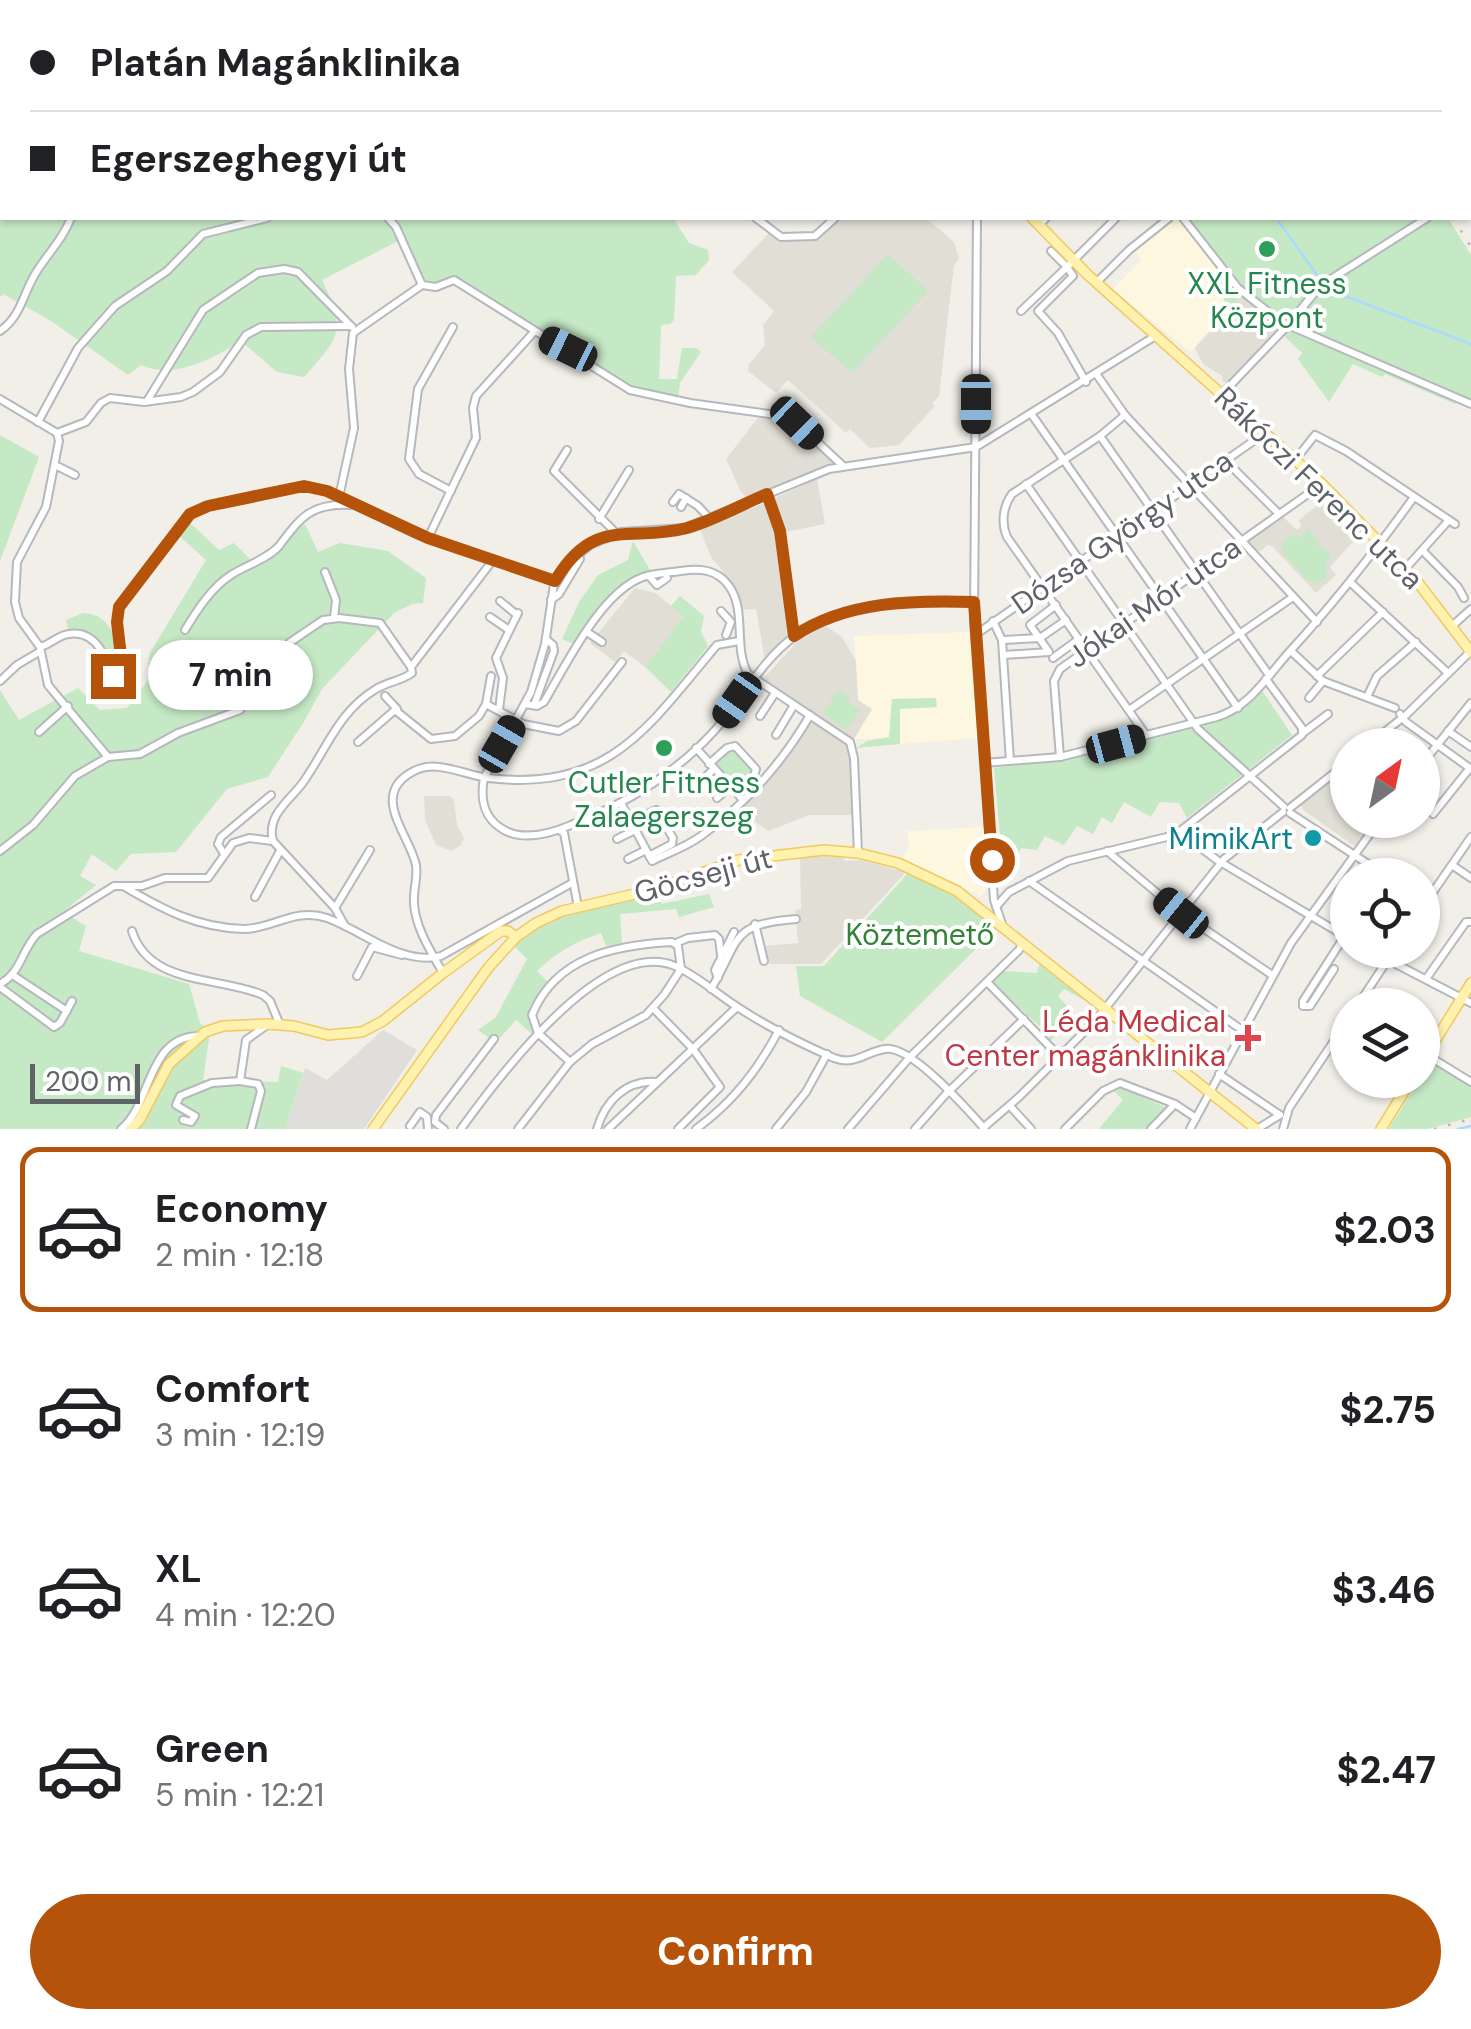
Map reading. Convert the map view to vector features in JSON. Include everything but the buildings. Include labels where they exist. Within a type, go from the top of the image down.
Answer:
[{"type":"main road","name":"Rákóczi Ferenc utca","points":[[1039,220],[1070,264],[1266,432],[1381,542],[1471,652]]},
{"type":"main road","name":"Göcseji út","points":[[443,972],[501,931],[516,938],[549,916],[578,907],[672,884],[753,857],[802,850],[858,853],[920,871],[981,908],[1256,1129]]},
{"type":"main road","points":[[373,1129],[488,968],[516,938]]},
{"type":"main road","points":[[131,1129],[165,1068],[198,1036],[218,1026],[268,1024],[328,1035],[362,1032],[384,1022],[443,972]]},
{"type":"main road","points":[[1440,1039],[1466,1000],[1471,984]]},
{"type":"main road","points":[[1381,1129],[1401,1098]]},
{"type":"street","points":[[0,331],[14,318],[34,274],[59,244],[70,220]]},
{"type":"street","points":[[38,422],[78,348],[115,306],[167,272],[198,237],[254,220]]},
{"type":"street","points":[[390,220],[422,285]]},
{"type":"street","points":[[758,220],[781,238],[815,236],[834,220]]},
{"type":"street","points":[[976,220],[974,625],[994,890],[1002,924]]},
{"type":"street","points":[[1022,312],[1114,220]]},
{"type":"street","points":[[1096,283],[1166,220]]},
{"type":"street","points":[[1185,220],[1245,296],[1288,326],[1471,404]]},
{"type":"street","points":[[1223,394],[1323,284],[1424,220]]},
{"type":"street","points":[[1051,250],[1070,264]]},
{"type":"street","points":[[1059,274],[1060,259]]},
{"type":"street","points":[[1070,264],[1072,276],[1038,311],[1058,333],[1086,382]]},
{"type":"street","points":[[147,401],[202,310],[258,273],[284,268],[298,272],[352,330],[349,378],[354,428],[339,497]]},
{"type":"street","points":[[57,433],[86,422],[106,399],[147,401],[181,397],[198,389],[229,363],[246,336],[260,326],[352,330],[422,285],[460,281],[630,390],[784,416],[797,423],[843,466]]},
{"type":"street","points":[[451,491],[419,474],[410,458],[418,388],[453,327]]},
{"type":"street","points":[[428,538],[476,438],[476,396],[534,332]]},
{"type":"street","points":[[974,602],[859,608],[824,619],[794,636],[753,678],[721,723],[668,773],[621,803],[560,830],[522,835],[497,826],[484,804],[484,778],[529,705],[546,639],[555,581],[596,541],[616,533],[676,530],[843,466],[976,447],[1158,336]]},
{"type":"street","points":[[1097,375],[1125,415],[1317,622]]},
{"type":"street","points":[[0,399],[57,433],[59,441],[46,507],[15,570],[17,612],[40,649],[48,685],[108,756]]},
{"type":"street","points":[[1032,415],[1238,708]]},
{"type":"street","points":[[1125,415],[1026,484],[1007,502],[1004,524],[1007,537],[1146,736]]},
{"type":"street","name":"Dózsa György utca","points":[[974,625],[991,623],[1266,432]]},
{"type":"street","points":[[1296,459],[1316,434],[1452,522],[1406,568]]},
{"type":"street","points":[[1100,436],[1239,634],[1303,733]]},
{"type":"street","points":[[566,450],[554,472],[616,533]]},
{"type":"street","points":[[1226,460],[1279,514]]},
{"type":"street","points":[[55,465],[75,476]]},
{"type":"street","points":[[599,518],[630,470]]},
{"type":"street","points":[[1026,484],[1194,723],[1287,810],[1361,858]]},
{"type":"street","name":"Jókai Mór utca","points":[[1060,757],[1054,680],[1060,669],[1322,484]]},
{"type":"street","points":[[0,681],[17,665],[66,634],[85,637],[98,647],[109,662],[116,689],[125,691],[117,622],[119,607],[184,518],[194,511],[298,486],[315,487],[428,538],[555,581]]},
{"type":"street","points":[[767,494],[780,531],[794,636]]},
{"type":"street","points":[[984,763],[1060,757],[1238,708],[1352,583],[1414,497]]},
{"type":"street","points":[[677,504],[686,498],[710,518]]},
{"type":"street","points":[[185,630],[216,586],[276,548],[286,533],[311,512],[328,504],[356,506]]},
{"type":"street","points":[[1423,551],[1458,586],[1469,604],[1451,627]]},
{"type":"street","points":[[550,601],[559,594],[580,559]]},
{"type":"street","points":[[412,666],[492,560]]},
{"type":"street","points":[[529,705],[544,702],[587,632],[622,590],[648,575],[698,568],[722,578],[736,602],[743,664],[753,678],[852,746],[858,853]]},
{"type":"street","points":[[325,572],[336,600],[334,618]]},
{"type":"street","points":[[648,575],[657,584],[667,578]]},
{"type":"street","points":[[1352,583],[1448,673]]},
{"type":"street","points":[[1129,710],[1294,597]]},
{"type":"street","points":[[499,710],[503,682],[496,658],[518,614],[500,601]]},
{"type":"street","points":[[1056,605],[1030,625],[1060,669]]},
{"type":"street","points":[[721,611],[731,622],[726,635]]},
{"type":"street","points":[[1309,698],[1320,678],[1383,612]]},
{"type":"street","points":[[490,617],[509,630]]},
{"type":"street","points":[[0,852],[34,825],[75,776],[108,756],[140,754],[178,732],[240,710],[264,672],[293,639],[323,620],[383,625],[412,666],[412,673],[376,688],[334,728],[302,784],[277,812],[271,830],[273,841],[334,908],[345,926]]},
{"type":"street","points":[[1002,640],[1040,638],[1066,620]]},
{"type":"street","points":[[975,634],[991,623],[1002,640],[1010,761]]},
{"type":"street","points":[[587,632],[602,642]]},
{"type":"street","points":[[1003,655],[1051,655],[1079,639]]},
{"type":"street","points":[[443,972],[416,915],[415,862],[395,818],[394,797],[402,779],[427,766],[484,778],[538,780],[574,772],[612,756],[660,716],[717,645],[740,641]]},
{"type":"street","points":[[1368,696],[1377,676],[1416,642]]},
{"type":"street","points":[[1291,650],[1320,678],[1368,696],[1418,728]]},
{"type":"street","points":[[1384,728],[1471,652]]},
{"type":"street","points":[[486,704],[545,731],[568,728],[622,662]]},
{"type":"street","points":[[385,696],[427,736],[440,740],[469,726],[486,704],[491,676]]},
{"type":"street","points":[[760,716],[776,693]]},
{"type":"street","points":[[1440,741],[1467,716],[1471,703]]},
{"type":"street","points":[[776,734],[794,705]]},
{"type":"street","points":[[39,732],[68,706]]},
{"type":"street","points":[[358,742],[398,710]]},
{"type":"street","points":[[996,908],[1004,896],[1028,880],[1068,860],[1180,832],[1328,714]]},
{"type":"street","points":[[628,859],[649,856],[698,838],[742,800],[753,783],[787,752],[810,715]]},
{"type":"street","points":[[1448,731],[1471,747]]},
{"type":"street","points":[[1440,745],[1471,769],[1440,806]]},
{"type":"street","points":[[700,782],[726,748],[734,746],[756,769],[753,783]]},
{"type":"street","points":[[696,748],[742,800]]},
{"type":"street","points":[[461,1129],[538,1032],[585,991],[620,971],[652,963],[680,969],[738,1008],[837,1059],[856,1061],[889,1048],[910,1057],[983,1128],[1010,1106],[1105,1009],[1221,863],[1330,776]]},
{"type":"street","points":[[717,798],[753,783]]},
{"type":"street","points":[[224,854],[218,844],[222,837],[270,795]]},
{"type":"street","points":[[621,803],[649,856]]},
{"type":"street","points":[[617,839],[656,810],[674,838],[672,844],[649,856]]},
{"type":"street","points":[[560,830],[578,907]]},
{"type":"street","points":[[1180,832],[1221,863],[1330,928]]},
{"type":"street","points":[[1440,882],[1471,837]]},
{"type":"street","points":[[72,1001],[54,1027],[0,986],[13,976],[36,934],[112,887],[145,886],[164,878],[205,879],[233,843],[244,838],[273,841]]},
{"type":"street","points":[[1190,1129],[1272,975],[1309,916],[1367,838]]},
{"type":"street","points":[[255,896],[280,850]]},
{"type":"street","points":[[334,908],[370,850]]},
{"type":"street","points":[[1107,852],[1181,913],[1272,975]]},
{"type":"street","points":[[1452,865],[1471,878]]},
{"type":"street","points":[[1028,880],[1242,1030]]},
{"type":"street","points":[[357,976],[372,947],[434,958],[572,883]]},
{"type":"street","points":[[122,886],[180,918],[202,924],[247,928],[294,916],[317,916],[403,954]]},
{"type":"street","points":[[981,908],[994,890]]},
{"type":"street","points":[[711,989],[739,936],[756,924],[796,919]]},
{"type":"street","points":[[756,924],[764,961]]},
{"type":"street","points":[[1426,979],[1468,926]]},
{"type":"street","points":[[132,931],[137,947],[168,971],[263,995],[280,1024]]},
{"type":"street","points":[[718,978],[714,972],[734,932]]},
{"type":"street","points":[[570,1062],[538,1032],[532,1020],[545,992],[578,962],[618,947],[676,944],[688,938],[717,935],[721,955]]},
{"type":"street","points":[[848,1129],[910,1057],[1023,942]]},
{"type":"street","points":[[518,1129],[570,1062],[592,1044],[634,1024],[653,1008],[680,969],[676,944]]},
{"type":"street","points":[[1013,956],[1036,952]]},
{"type":"street","points":[[1330,962],[1303,1002],[1305,1008],[1334,969]]},
{"type":"street","points":[[1404,968],[1466,1000]]},
{"type":"street","points":[[13,976],[67,1011]]},
{"type":"street","points":[[987,982],[1060,1057]]},
{"type":"street","points":[[653,1008],[694,1049],[720,1089],[680,1128]]},
{"type":"street","points":[[608,1129],[738,1008]]},
{"type":"street","points":[[916,1129],[949,1091],[1024,1019]]},
{"type":"street","points":[[240,1082],[246,1040],[268,1024]]},
{"type":"street","points":[[696,1129],[745,1084],[764,1060],[779,1030]]},
{"type":"street","points":[[120,1129],[138,1107],[156,1062],[187,1037],[198,1036]]},
{"type":"street","points":[[444,1129],[435,1122],[436,1115],[494,1038]]},
{"type":"street","points":[[1283,1129],[1289,1108],[1330,1047]]},
{"type":"street","points":[[776,1129],[806,1092],[827,1054]]},
{"type":"street","points":[[1440,1066],[1471,1082]]},
{"type":"street","points":[[1219,1074],[1280,1115]]},
{"type":"street","points":[[184,1120],[191,1122],[195,1116],[192,1111],[176,1106],[180,1096],[212,1083],[258,1084],[261,1090],[252,1129]]},
{"type":"street","points":[[597,1129],[615,1096],[638,1084],[658,1083]]},
{"type":"street","points":[[1064,1129],[1113,1084],[1129,1085],[1175,1104],[1196,1118]]},
{"type":"street","points":[[1150,1129],[1175,1104]]},
{"type":"street","points":[[1010,1106],[1031,1129]]},
{"type":"street","points":[[1256,1129],[1289,1108]]},
{"type":"street","points":[[410,1126],[420,1112],[428,1117],[428,1129]]},
{"type":"shaded area","points":[[837,220],[928,220],[954,242],[959,259],[954,265],[939,396],[932,403],[935,406],[899,445],[870,448],[850,429],[846,433],[788,380],[776,393],[748,371],[765,345],[763,325],[774,311],[732,272],[769,233],[778,241],[819,239]]},
{"type":"shaded area","points":[[1173,220],[1182,220],[1223,275],[1225,302],[1233,305],[1190,352],[1113,289],[1141,260],[1135,251]]},
{"type":"shaded area","points":[[1242,296],[1278,329],[1230,381],[1223,382],[1222,376],[1203,364],[1195,348]]},
{"type":"shaded area","points":[[760,415],[794,422],[835,463],[748,498],[741,492],[726,459]]},
{"type":"shaded area","points":[[817,479],[825,524],[785,532],[775,498]]},
{"type":"shaded area","points":[[1329,496],[1363,531],[1330,567],[1336,575],[1316,593],[1273,547],[1268,545],[1256,554],[1245,541],[1282,516],[1297,530],[1301,526],[1299,520]]},
{"type":"shaded area","points":[[767,502],[778,533],[791,635],[765,660],[756,609],[741,610],[738,590],[711,557],[700,529]]},
{"type":"shaded area","points":[[635,588],[655,593],[684,616],[645,667],[624,651],[615,662],[590,643]]},
{"type":"shaded area","points":[[824,625],[842,637],[856,661],[858,700],[872,709],[854,739],[764,678],[798,641]]},
{"type":"shaded area","points":[[970,632],[980,738],[900,744],[900,709],[936,707],[936,698],[892,699],[889,738],[854,739],[871,709],[858,700],[854,636]]},
{"type":"shaded area","points":[[812,720],[845,741],[853,756],[856,815],[810,815],[768,831],[737,809],[784,763]]},
{"type":"shaded area","points":[[1330,781],[1330,829],[1301,805]]},
{"type":"shaded area","points":[[424,796],[450,796],[454,800],[457,825],[464,838],[460,846],[451,851],[436,845],[425,820]]},
{"type":"shaded area","points":[[984,827],[988,888],[981,896],[902,858],[909,847],[907,831]]},
{"type":"shaded area","points":[[1343,838],[1363,838],[1359,844],[1353,845]]},
{"type":"shaded area","points":[[841,856],[845,861],[860,860],[906,872],[821,964],[770,964],[765,946],[798,943],[795,910],[801,909],[800,857]]},
{"type":"shaded area","points":[[383,1030],[417,1050],[364,1129],[285,1129],[305,1068],[327,1080]]},
{"type":"green space","points":[[0,220],[674,220],[689,243],[708,250],[709,260],[696,275],[676,276],[674,320],[661,325],[659,379],[677,379],[682,348],[701,352],[680,383],[678,400],[628,388],[457,279],[433,285],[424,283],[402,239],[322,280],[335,311],[336,333],[326,352],[304,377],[277,372],[241,341],[179,369],[141,365],[128,375],[51,321],[3,294],[0,297]]},
{"type":"green space","points":[[1182,220],[1449,220],[1471,255],[1471,407],[1353,364],[1329,402],[1298,359],[1302,353],[1242,296],[1233,305],[1225,302],[1219,288],[1223,275]]},
{"type":"green space","points":[[888,254],[928,291],[852,373],[811,337]]},
{"type":"green space","points":[[0,435],[39,457],[0,561]]},
{"type":"green space","points":[[188,521],[219,550],[234,543],[253,562],[305,524],[318,552],[340,543],[388,551],[426,578],[423,603],[394,613],[322,689],[268,777],[227,789],[176,852],[131,854],[116,871],[92,854],[80,876],[96,885],[63,912],[86,926],[79,951],[189,984],[200,1023],[210,1032],[203,1080],[278,1082],[281,1066],[303,1073],[285,1129],[0,1129],[0,690],[19,720],[78,688],[100,710],[127,708],[156,670],[148,664],[150,653],[206,560],[177,534]]},
{"type":"green space","points":[[1307,529],[1319,542],[1313,548],[1320,544],[1332,557],[1326,562],[1327,576],[1317,584],[1306,579],[1282,552],[1284,539],[1297,535],[1306,540],[1302,534]]},
{"type":"green space","points":[[633,541],[650,570],[621,585],[574,644],[562,639],[579,602],[598,575],[628,560]]},
{"type":"green space","points":[[680,596],[704,616],[701,631],[708,646],[671,692],[645,667],[684,616],[671,606]]},
{"type":"green space","points":[[83,613],[108,625],[116,641],[121,669],[115,669],[92,637],[68,630],[66,620]]},
{"type":"green space","points":[[1261,689],[1292,735],[1187,818],[1179,803],[1160,802],[1151,817],[1124,802],[1112,823],[1102,817],[1093,834],[1077,826],[1064,845],[1045,836],[1037,850],[1021,848],[1004,878],[994,768],[1064,759],[1227,717],[1249,703]]},
{"type":"green space","points":[[838,690],[850,698],[847,705],[860,710],[847,730],[823,714]]},
{"type":"green space","points":[[936,698],[937,707],[900,709],[900,744],[856,748],[867,741],[889,737],[892,699]]},
{"type":"green space","points":[[731,746],[756,769],[736,792],[709,764]]},
{"type":"green space","name":"Köztemető","points":[[910,871],[944,887],[1000,925],[882,1042],[800,996],[796,966],[824,966]]},
{"type":"green space","points":[[653,894],[662,904],[709,894],[714,907],[679,917],[676,909],[620,914],[622,943],[606,946],[601,933],[567,948],[537,971],[549,983],[530,1007],[529,1023],[536,1030],[532,1034],[516,1020],[499,1039],[493,1034],[489,1038],[478,1030],[496,1017],[527,959],[513,945],[528,933],[579,909]]},
{"type":"green space","points":[[1040,962],[1087,1002],[1064,989],[1058,996],[1073,1013],[1050,1042],[1050,1036],[993,983],[1003,971],[1037,973]]},
{"type":"green space","points":[[1440,1066],[1471,1085],[1471,1117],[1428,1129],[1389,1129],[1408,1098],[1440,1098]]},
{"type":"green space","points":[[1120,1088],[1169,1109],[1145,1129],[1099,1129],[1123,1100],[1114,1091]]},
{"type":"waterway","points":[[1277,220],[1327,289],[1471,344]]},
{"type":"waterway","points":[[1458,1129],[1471,1126]]},
{"type":"railway","points":[[1454,220],[1471,247]]},
{"type":"railway","points":[[1434,1129],[1471,1119]]},
{"type":"place","name":"XXL Fitness Központ","points":[[1267,249]]},
{"type":"place","name":"Cutler Fitness Zalaegerszeg","points":[[664,748]]},
{"type":"place","name":"MimikArt","points":[[1313,838]]},
{"type":"place","name":"Léda Medical Center magánklinika","points":[[1248,1038]]},
{"type":"route","points":[[113,676],[116,689],[125,691],[117,622],[119,607],[184,518],[208,506],[298,486],[315,487],[402,528],[555,581],[569,561],[601,538],[621,532],[685,528],[767,494],[780,531],[794,636],[824,619],[859,608],[974,602],[992,860]]}]
